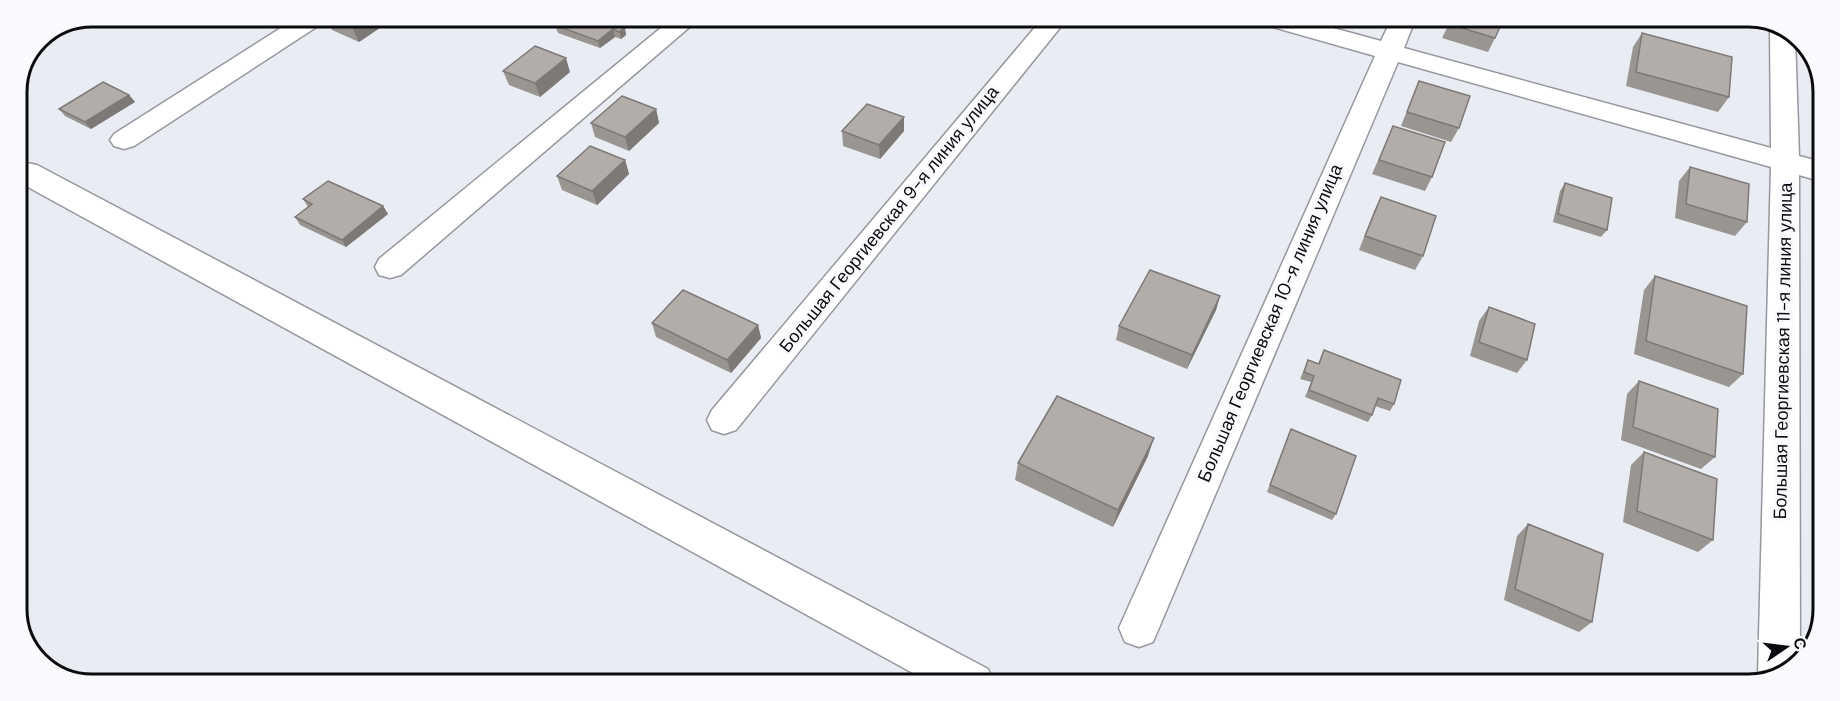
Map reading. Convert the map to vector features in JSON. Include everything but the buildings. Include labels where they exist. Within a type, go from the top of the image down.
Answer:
[{"type":"street","points":[[124,140],[299,27]]},
{"type":"street","points":[[390,267],[677,27]]},
{"type":"street","name":"Большая Георгиевская 9-я линия улица","points":[[724,420],[1048,27]]},
{"type":"street","points":[[1300,27],[1813,169]]},
{"type":"street","name":"Большая Георгиевская 10-я линия улица","points":[[1139,628],[1400,27]]},
{"type":"street","name":"Большая Георгиевская 11-я линия улица","points":[[1779,666],[1785,161],[1782,37]]},
{"type":"street","points":[[27,172],[956,674]]}]
